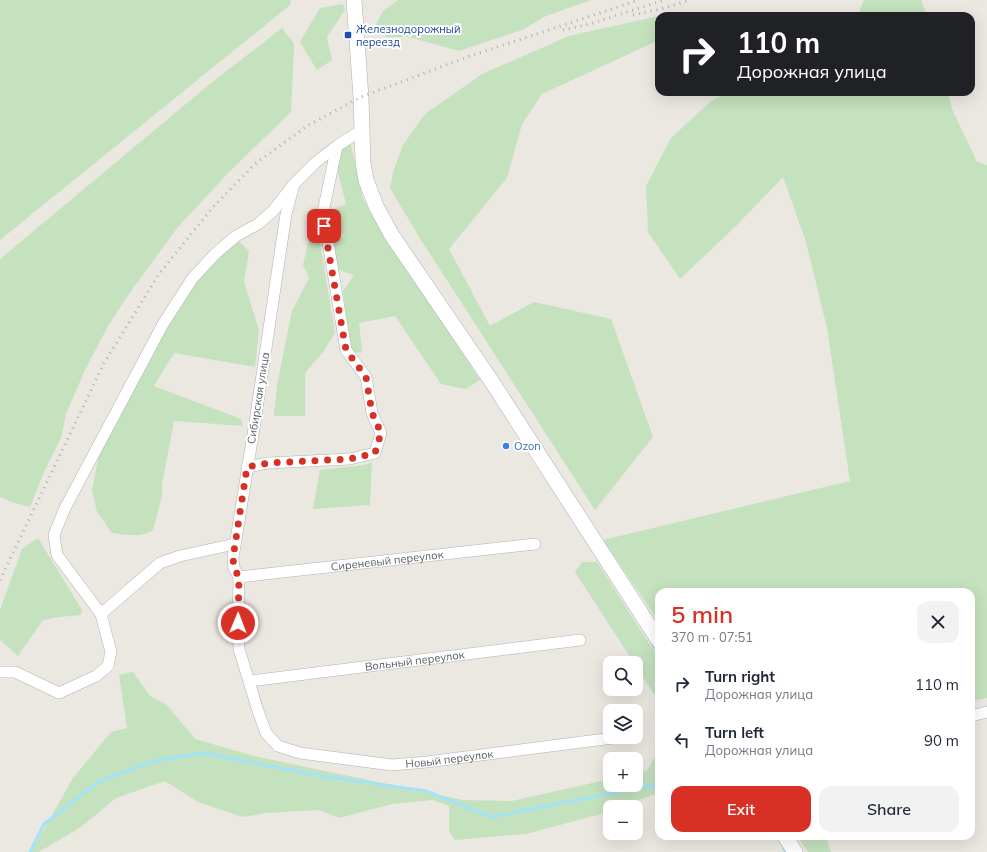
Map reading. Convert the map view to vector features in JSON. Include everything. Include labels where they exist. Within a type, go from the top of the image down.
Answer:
[{"type":"main road","points":[[354,0],[361,97],[362,154],[366,180],[376,206],[391,234],[492,382],[655,635]]},
{"type":"main road","points":[[788,840],[795,852]]},
{"type":"street","points":[[0,672],[15,672],[59,694],[96,676],[108,666],[111,652],[101,614],[56,555],[54,535],[65,508],[163,324],[192,279],[214,255],[236,236],[258,224],[273,211],[294,184],[316,162],[362,130]]},
{"type":"street","points":[[247,467],[268,463],[350,459],[375,453],[381,433],[372,413],[366,377],[346,350],[323,212],[337,146]]},
{"type":"street","name":"Сибирская улица","points":[[278,746],[266,733],[239,648],[239,577],[234,568],[233,558],[286,214],[294,184]]},
{"type":"street","points":[[101,614],[160,563],[180,556],[235,544]]},
{"type":"street","name":"Сиреневый переулок","points":[[239,577],[536,544]]},
{"type":"street","name":"Вольный переулок","points":[[250,681],[580,640]]},
{"type":"street","points":[[975,715],[987,712]]},
{"type":"street","name":"Новый переулок","points":[[278,746],[300,753],[392,765],[427,762],[603,739]]},
{"type":"green space","points":[[0,0],[291,0],[290,5],[0,240]]},
{"type":"green space","points":[[398,0],[591,0],[546,16],[522,30],[459,51],[409,37],[386,37],[375,26],[383,11]]},
{"type":"green space","points":[[864,0],[921,0],[926,12],[859,12]]},
{"type":"green space","points":[[343,4],[345,10],[327,37],[332,60],[317,70],[300,42],[320,8]]},
{"type":"green space","points":[[655,17],[655,42],[542,94],[522,124],[507,178],[449,249],[490,326],[534,302],[611,319],[653,437],[595,510],[421,240],[390,188],[393,172],[403,145],[425,114],[482,74],[569,36]]},
{"type":"green space","points":[[282,28],[294,44],[291,112],[229,172],[178,227],[131,291],[108,326],[84,372],[66,414],[61,438],[44,472],[30,507],[11,502],[0,497],[0,259],[211,83]]},
{"type":"green space","points":[[720,96],[949,96],[952,109],[977,162],[987,165],[987,698],[975,700],[975,588],[655,588],[655,616],[603,540],[850,481],[827,328],[806,242],[783,177],[737,225],[680,279],[648,232],[646,186],[671,138],[711,101]]},
{"type":"green space","points":[[350,141],[363,199],[480,380],[466,389],[441,384],[395,316],[359,323],[362,352],[351,353],[343,291],[354,275],[332,268],[334,245],[345,235],[333,230],[329,211],[346,204],[334,157]]},
{"type":"green space","points":[[309,239],[320,242],[335,333],[323,352],[305,373],[305,416],[274,416],[277,385],[292,311],[309,278],[303,265]]},
{"type":"green space","points":[[239,241],[249,251],[244,282],[259,330],[255,367],[174,353],[154,386],[241,419],[243,426],[174,421],[162,484],[162,495],[153,530],[148,533],[138,535],[112,533],[97,512],[92,490],[99,455],[173,314],[209,265]]},
{"type":"green space","points":[[372,462],[370,505],[313,509],[320,470],[364,465]]},
{"type":"green space","points":[[38,538],[82,610],[81,615],[43,620],[18,656],[0,640],[0,610],[22,549]]},
{"type":"green space","points":[[582,562],[597,562],[655,653],[655,696],[643,677],[643,656],[629,656],[575,572]]},
{"type":"green space","points":[[133,672],[150,696],[167,705],[195,739],[254,756],[463,800],[512,801],[603,781],[603,792],[643,792],[643,772],[647,771],[655,756],[655,794],[639,800],[603,800],[603,813],[601,814],[526,834],[455,840],[449,831],[449,806],[433,800],[392,804],[339,818],[319,810],[267,813],[242,817],[198,802],[165,781],[116,798],[81,827],[39,852],[31,852],[73,778],[111,732],[127,728],[119,675]]},
{"type":"green space","points":[[800,840],[827,840],[831,852],[808,852]]},
{"type":"waterway","points":[[652,644],[655,648]]},
{"type":"waterway","points":[[30,852],[44,824],[98,782],[153,761],[203,753],[321,776],[426,791],[491,817],[655,785]]},
{"type":"railway","points":[[0,580],[104,363],[159,274],[213,207],[255,164],[307,126],[361,97],[470,56],[639,0]]},
{"type":"railway","points":[[563,30],[590,24],[664,0]]},
{"type":"railway","points":[[633,15],[661,9],[690,0]]},
{"type":"place","name":"Железнодорожный переезд","points":[[348,35]]},
{"type":"place","name":"Ozon","points":[[506,446]]},
{"type":"route","points":[[238,623],[239,577],[234,568],[233,558],[247,467],[268,463],[350,459],[375,453],[381,433],[372,413],[366,377],[346,350],[324,226]]}]
